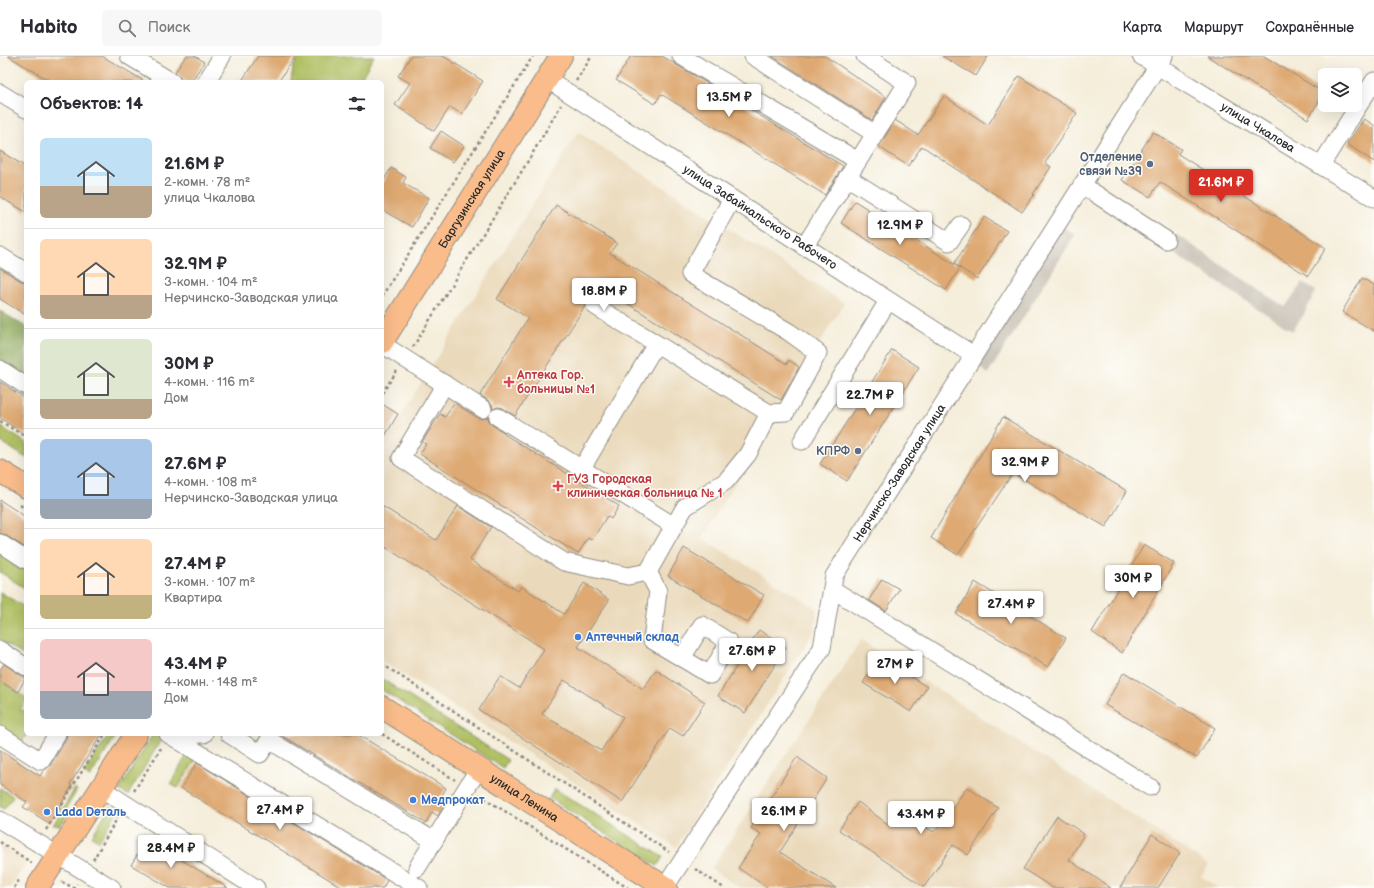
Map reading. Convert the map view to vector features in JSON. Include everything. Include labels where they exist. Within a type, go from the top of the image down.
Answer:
[{"type":"main road","name":"Баргузинская улица","points":[[384,335],[561,56]]},
{"type":"main road","points":[[0,470],[24,486]]},
{"type":"main road","name":"улица Ленина","points":[[384,708],[666,888]]},
{"type":"main road","points":[[30,882],[59,856],[135,736]]},
{"type":"street","points":[[129,56],[169,80]]},
{"type":"street","points":[[207,80],[222,56]]},
{"type":"street","points":[[753,56],[875,134]]},
{"type":"street","points":[[804,246],[907,83],[865,56]]},
{"type":"street","name":"улица Чкалова","points":[[1141,56],[1161,61],[1320,165],[1374,198]]},
{"type":"street","points":[[691,58],[858,161]]},
{"type":"street","name":"Нерчинско-Заводская улица","points":[[666,888],[682,861],[822,648],[834,576],[1161,61]]},
{"type":"street","name":"улица Забайкальского Рабочего","points":[[547,79],[973,355]]},
{"type":"street","points":[[1320,165],[1374,81]]},
{"type":"street","points":[[0,93],[24,108]]},
{"type":"street","points":[[847,178],[949,242],[961,225]]},
{"type":"street","points":[[1082,185],[1166,240]]},
{"type":"street","points":[[596,306],[769,413],[786,412],[818,353],[790,332],[690,274],[732,199]]},
{"type":"street","points":[[0,256],[24,271]]},
{"type":"street","points":[[802,441],[888,301]]},
{"type":"street","points":[[384,338],[405,359],[674,526]]},
{"type":"street","points":[[582,468],[656,344]]},
{"type":"street","points":[[0,369],[24,385]]},
{"type":"street","points":[[446,384],[401,458],[564,562],[628,576],[648,572],[685,507],[726,481],[748,454],[769,413]]},
{"type":"street","points":[[0,543],[24,559]]},
{"type":"street","points":[[648,572],[658,591],[652,640],[682,658]]},
{"type":"street","points":[[832,589],[1150,787]]},
{"type":"street","points":[[0,650],[24,665]]},
{"type":"street","points":[[0,735],[41,761],[56,736]]},
{"type":"street","points":[[171,736],[420,888]]},
{"type":"street","points":[[231,736],[260,754],[269,740],[434,841]]},
{"type":"street","points":[[417,868],[479,768]]},
{"type":"street","points":[[102,789],[256,888]]},
{"type":"street","points":[[0,820],[112,888]]},
{"type":"path","points":[[384,293],[532,56]]},
{"type":"path","points":[[384,390],[422,334],[592,56]]},
{"type":"path","points":[[0,421],[24,436]]},
{"type":"path","points":[[384,665],[724,888]]},
{"type":"path","points":[[384,735],[628,888]]},
{"type":"path","points":[[27,868],[38,844],[104,736]]},
{"type":"path","points":[[14,888],[30,882]]},
{"type":"shaded area","name":"ГУЗ Городская клиническая больница № 1","points":[[578,132],[844,303],[702,538],[816,608],[815,630],[676,847],[384,662],[384,431],[389,434]]},
{"type":"shaded area","points":[[1062,226],[1075,235],[988,374],[975,363]]},
{"type":"shaded area","points":[[1177,235],[1285,307],[1302,283],[1316,291],[1303,316],[1292,331],[1167,249]]},
{"type":"shaded area","points":[[861,640],[1209,865],[1201,876],[1218,888],[740,888],[711,869]]},
{"type":"shaded area","points":[[0,844],[27,861],[10,888],[0,888]]},
{"type":"green space","points":[[299,56],[374,56],[360,80],[291,80],[293,67]]},
{"type":"green space","points":[[0,311],[24,326],[24,381],[0,364]]},
{"type":"green space","points":[[0,426],[24,442],[24,457],[0,441]]},
{"type":"green space","points":[[0,547],[24,564],[24,588],[0,572]]},
{"type":"green space","points":[[0,592],[24,607],[24,656],[0,640]]},
{"type":"green space","points":[[384,680],[508,760],[503,768],[384,691]]},
{"type":"green space","points":[[0,681],[24,697],[24,704],[20,710],[24,711],[24,736],[26,736],[22,742],[0,729]]},
{"type":"green space","points":[[108,736],[116,736],[90,777],[84,773]]},
{"type":"green space","points":[[152,736],[156,736],[161,740],[128,795],[119,790]]},
{"type":"green space","points":[[187,755],[195,761],[178,788],[170,784]]},
{"type":"green space","points":[[0,788],[13,796],[4,809],[0,807]]},
{"type":"green space","points":[[75,788],[77,790],[66,809],[70,811],[61,825],[53,825]]},
{"type":"green space","points":[[555,789],[663,857],[657,866],[549,798]]},
{"type":"green space","points":[[110,806],[118,811],[99,841],[92,836]]},
{"type":"building","points":[[8,56],[102,56],[143,80],[49,80]]},
{"type":"building","points":[[186,56],[195,56],[204,62],[192,80],[185,80],[175,72]]},
{"type":"building","points":[[258,56],[296,56],[279,80],[242,80]]},
{"type":"building","points":[[411,56],[443,56],[483,81],[462,114],[450,107],[434,131],[395,105],[410,83],[398,76]]},
{"type":"building","points":[[631,56],[662,56],[843,166],[825,195],[661,94],[655,104],[616,80]]},
{"type":"building","points":[[772,56],[825,56],[886,97],[872,120]]},
{"type":"building","points":[[942,56],[988,56],[976,76]]},
{"type":"building","points":[[1207,56],[1264,56],[1318,89],[1318,103],[1308,119]]},
{"type":"building","points":[[1019,76],[1077,113],[1045,163],[1051,167],[1022,212],[922,146],[908,166],[879,147],[895,120],[918,135],[944,96],[988,125]]},
{"type":"building","points":[[1364,119],[1374,125],[1374,162],[1347,144]]},
{"type":"building","points":[[441,131],[464,146],[453,162],[430,148]]},
{"type":"building","points":[[1153,132],[1181,149],[1178,154],[1326,248],[1308,276],[1160,182],[1150,197],[1122,180]]},
{"type":"building","points":[[0,151],[24,166],[24,211],[0,197]]},
{"type":"building","points":[[391,168],[406,177],[403,183],[429,198],[412,227],[384,211],[384,180]]},
{"type":"building","points":[[855,201],[960,268],[946,290],[841,223]]},
{"type":"building","points":[[556,205],[617,243],[610,253],[787,364],[789,360],[799,367],[781,400],[598,285],[587,300],[585,306],[515,416],[503,408],[498,407],[493,409],[492,404],[480,395],[528,318],[497,299]]},
{"type":"building","points":[[984,217],[1007,231],[977,279],[954,264]]},
{"type":"building","points":[[0,268],[24,282],[24,314],[0,299]]},
{"type":"building","points":[[1362,278],[1374,285],[1374,331],[1342,312]]},
{"type":"building","points":[[892,350],[919,367],[847,481],[820,464]]},
{"type":"building","points":[[0,382],[24,398],[24,434],[0,418]]},
{"type":"building","points":[[454,403],[478,418],[483,419],[488,417],[489,422],[505,433],[504,434],[619,506],[611,519],[607,516],[592,540],[588,538],[578,554],[420,454],[426,444],[422,442],[440,414],[445,417]]},
{"type":"building","points":[[384,405],[398,414],[384,438]]},
{"type":"building","points":[[1003,417],[1127,491],[1106,527],[1013,473],[958,555],[931,538]]},
{"type":"building","points":[[0,500],[24,516],[24,547],[0,533]]},
{"type":"building","points":[[458,506],[491,527],[470,560],[518,591],[521,586],[564,614],[584,583],[609,600],[578,647],[643,689],[656,670],[705,702],[683,736],[670,728],[622,802],[479,710],[500,676],[519,688],[544,649],[384,546],[384,507],[436,540]],"holes":[[[564,680],[623,717],[601,751],[542,714]]]},
{"type":"building","points":[[1144,545],[1174,563],[1122,653],[1092,632]]},
{"type":"building","points":[[684,548],[764,595],[748,623],[668,576]]},
{"type":"building","points":[[882,579],[899,589],[886,611],[869,600]]},
{"type":"building","points":[[975,582],[1066,638],[1048,667],[956,614]]},
{"type":"building","points":[[759,630],[786,647],[745,713],[718,696]]},
{"type":"building","points":[[879,657],[927,687],[911,712],[863,683]]},
{"type":"building","points":[[4,664],[24,676],[24,681],[18,692],[0,681],[0,670]]},
{"type":"building","points":[[1124,672],[1215,728],[1197,758],[1105,705]]},
{"type":"building","points":[[67,736],[101,736],[70,784],[72,786],[49,823],[23,807],[27,802],[0,785],[0,750],[40,776],[44,770],[50,766]]},
{"type":"building","points":[[282,736],[360,736],[446,788],[440,799],[446,803],[438,816],[432,812],[426,823]]},
{"type":"building","points":[[797,757],[827,778],[780,852],[836,888],[768,888],[738,868],[761,834],[751,828]]},
{"type":"building","points":[[197,763],[387,880],[383,888],[343,888],[181,788]]},
{"type":"building","points":[[967,787],[998,808],[968,855],[953,845],[924,887],[839,830],[858,802],[889,825],[899,809],[933,832],[941,825]]},
{"type":"building","points":[[1057,816],[1084,834],[1069,860],[1111,888],[1053,888],[1023,869]]},
{"type":"building","points":[[1152,834],[1180,853],[1158,888],[1120,888]]},
{"type":"building","points":[[147,839],[228,888],[170,888],[131,865]]},
{"type":"place","name":"Отделение связи №39","points":[[1150,164]]},
{"type":"place","name":"Аптека Гор. больницы №1","points":[[509,382]]},
{"type":"place","name":"КПРФ","points":[[858,451]]},
{"type":"place","name":"ГУЗ Городская клиническая больница № 1","points":[[558,486]]},
{"type":"place","name":"Аптечный склад","points":[[578,637]]},
{"type":"place","name":"Медпрокат","points":[[413,800]]},
{"type":"place","name":"Lada Dеталь","points":[[47,812]]}]
